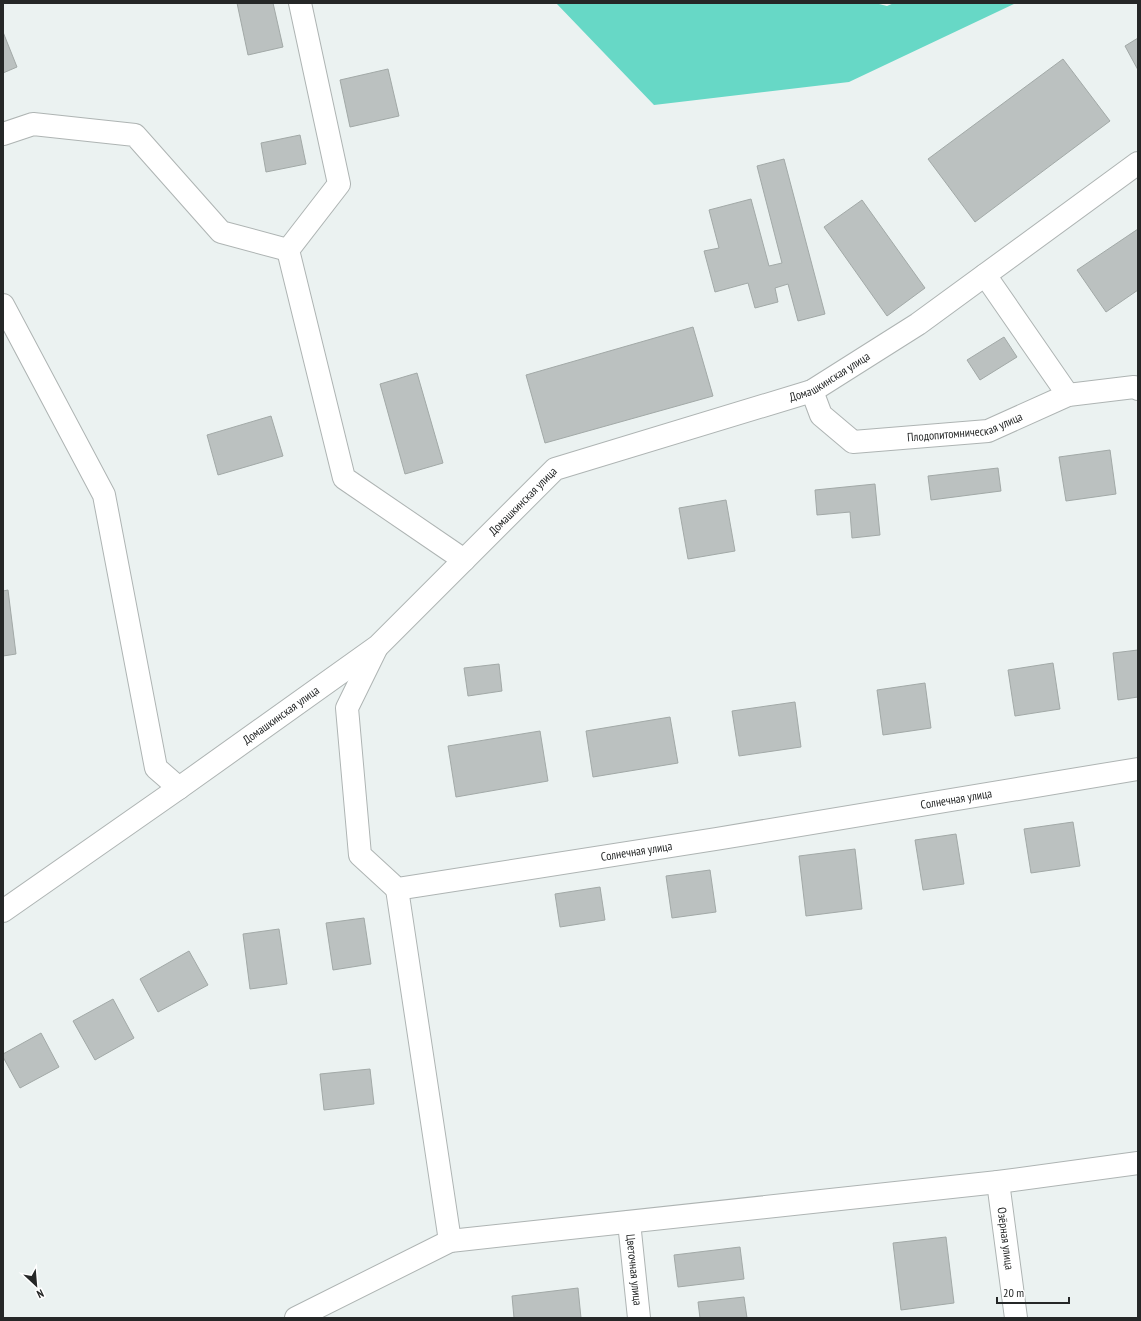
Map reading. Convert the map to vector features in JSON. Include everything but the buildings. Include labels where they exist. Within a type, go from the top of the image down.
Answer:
[{"type":"street","points":[[288,250],[339,184],[300,3]]},
{"type":"street","points":[[3,134],[33,124],[135,135],[220,232],[288,250]]},
{"type":"street","name":"Домашкинская улица","points":[[3,911],[378,646],[555,469],[812,391],[918,324],[1138,163]]},
{"type":"street","points":[[288,250],[344,478],[464,560]]},
{"type":"street","points":[[985,275],[1068,395]]},
{"type":"street","points":[[3,306],[104,495],[156,768],[179,788]]},
{"type":"street","name":"Плодопитомническая улица","points":[[812,391],[821,415],[854,442],[988,431],[1068,395],[1134,387],[1138,389]]},
{"type":"street","points":[[378,646],[347,708],[360,855],[397,889],[450,1241]]},
{"type":"street","name":"Солнечная улица","points":[[397,889],[716,839],[1138,769]]},
{"type":"street","points":[[296,1318],[450,1241],[998,1182],[1138,1163]]},
{"type":"street","name":"Озёрная улица","points":[[998,1182],[1016,1318]]},
{"type":"street","name":"Цветочная улица","points":[[629,1222],[639,1318]]},
{"type":"green space","points":[[556,3],[875,3],[887,6],[894,3],[1016,3],[849,82],[654,105]]}]
